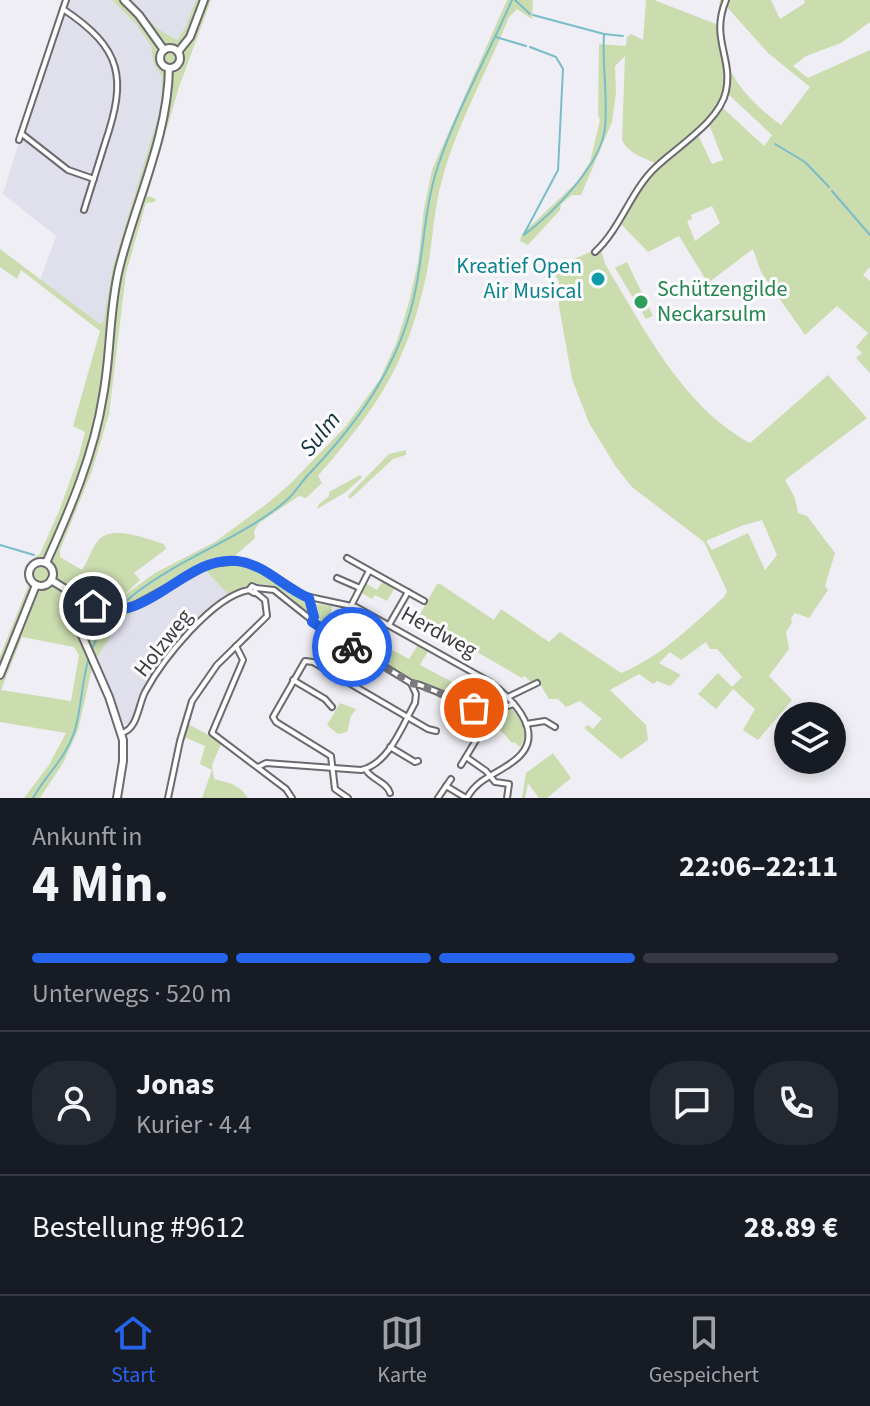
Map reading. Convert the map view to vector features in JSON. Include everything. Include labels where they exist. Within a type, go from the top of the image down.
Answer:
[{"type":"main road","points":[[124,0],[164,50]]},
{"type":"main road","points":[[164,50],[160,60],[163,66],[169,68],[178,64],[178,52],[190,37],[204,0]]},
{"type":"main road","points":[[164,50],[172,48],[178,52]]},
{"type":"main road","points":[[46,563],[77,490],[96,430],[106,379],[116,282],[163,120],[169,68]]},
{"type":"main road","points":[[36,563],[46,563],[52,570],[51,580],[46,585],[36,585],[29,576],[30,569],[36,563]]},
{"type":"main road","name":"Herdweg","points":[[51,580],[88,603]]},
{"type":"main road","points":[[0,675],[36,585]]},
{"type":"main road","points":[[88,603],[80,626],[122,733],[123,761],[117,798]]},
{"type":"street","points":[[19,140],[66,0]]},
{"type":"street","points":[[595,252],[656,167],[719,109],[727,89],[718,27],[726,0]]},
{"type":"street","points":[[63,9],[98,36],[110,53],[117,75],[117,105],[84,210]]},
{"type":"street","points":[[21,133],[68,170],[94,179]]},
{"type":"street","points":[[347,558],[424,601]]},
{"type":"street","name":"Herdweg","points":[[88,603],[107,610],[122,610],[143,602],[210,564],[228,561],[256,566],[309,598],[351,605],[475,672],[508,697],[526,724]]},
{"type":"street","points":[[351,605],[369,571]]},
{"type":"street","points":[[337,578],[360,588]]},
{"type":"street","points":[[253,590],[274,590],[312,622],[411,683],[493,712]]},
{"type":"street","points":[[168,798],[192,701],[217,665],[267,616],[265,600],[253,590]]},
{"type":"street","name":"Holzweg","points":[[122,733],[133,727],[144,693],[154,678],[205,616],[225,599],[253,590]]},
{"type":"street","points":[[389,625],[408,592]]},
{"type":"street","points":[[309,598],[314,617],[312,622]]},
{"type":"street","points":[[236,646],[243,660],[212,733],[286,789],[292,798]]},
{"type":"street","points":[[348,798],[335,789],[328,753],[276,722],[273,717],[305,661],[436,731]]},
{"type":"street","points":[[293,680],[325,699],[332,707]]},
{"type":"street","points":[[258,767],[266,763],[366,770],[381,760],[407,718],[416,698],[411,683]]},
{"type":"street","points":[[508,697],[537,683]]},
{"type":"street","points":[[461,765],[493,712],[514,704]]},
{"type":"street","points":[[446,786],[467,798],[476,785],[514,762],[526,748],[526,724],[545,721],[555,727]]},
{"type":"street","points":[[390,747],[418,761]]},
{"type":"street","points":[[466,757],[495,782],[509,784],[507,798]]},
{"type":"street","points":[[366,770],[388,787],[390,793]]},
{"type":"street","points":[[438,798],[451,779]]},
{"type":"shaded area","points":[[63,0],[112,0],[136,24],[151,46],[162,76],[161,107],[113,266],[103,323],[100,324],[40,280],[56,236],[3,194]]},
{"type":"shaded area","points":[[131,0],[196,0],[177,40],[158,29]]},
{"type":"shaded area","points":[[206,571],[228,594],[208,610],[167,658],[144,691],[132,722],[124,725],[97,657],[123,618]]},
{"type":"green space","points":[[112,0],[131,0],[158,29],[177,40],[196,0],[211,0],[179,87],[147,196],[156,199],[155,202],[146,203],[126,273],[109,414],[92,471],[60,550],[60,557],[82,570],[103,536],[129,534],[164,544],[166,549],[134,573],[140,580],[122,597],[155,573],[215,542],[268,503],[346,426],[380,379],[397,341],[409,302],[432,170],[507,0],[533,0],[532,19],[517,9],[509,17],[448,159],[418,307],[399,361],[387,384],[357,429],[318,476],[322,483],[306,498],[299,496],[259,523],[254,531],[255,538],[236,555],[236,564],[257,571],[305,600],[310,612],[308,614],[289,596],[266,585],[251,585],[228,594],[206,571],[123,618],[97,657],[95,655],[78,730],[63,763],[40,798],[24,798],[49,765],[66,733],[0,722],[0,656],[29,584],[27,570],[40,554],[79,456],[85,432],[73,426],[100,331],[21,270],[17,279],[0,267],[0,249],[100,324],[103,323],[113,266],[161,107],[162,76],[154,64],[151,46],[136,24]],"holes":[[[22,637],[74,647],[79,655],[71,701],[1,690]]]},
{"type":"green space","points":[[646,0],[654,0],[716,24],[720,0],[771,0],[780,19],[805,3],[804,0],[870,0],[870,22],[841,43],[806,56],[793,66],[808,78],[870,50],[870,267],[863,275],[870,281],[870,373],[856,358],[862,353],[856,347],[868,333],[837,306],[805,335],[761,272],[753,249],[708,283],[679,236],[648,252],[620,223],[601,249],[605,264],[667,364],[704,408],[750,443],[828,375],[867,418],[785,480],[795,498],[798,513],[807,516],[835,553],[825,586],[828,590],[809,618],[795,613],[791,618],[792,623],[786,632],[789,649],[769,676],[792,700],[774,702],[774,721],[758,740],[743,730],[755,709],[733,689],[716,709],[698,694],[718,673],[732,687],[742,677],[717,649],[710,649],[706,642],[681,660],[670,652],[659,663],[681,675],[670,686],[657,681],[653,684],[639,674],[610,690],[646,725],[648,740],[621,759],[584,728],[588,725],[593,729],[602,719],[580,701],[566,707],[558,699],[549,699],[537,679],[531,682],[524,676],[522,678],[418,618],[437,584],[440,584],[494,620],[501,609],[549,642],[560,632],[621,673],[676,640],[727,591],[704,542],[632,487],[589,423],[572,379],[559,306],[559,281],[545,260],[569,265],[576,258],[595,250],[657,164],[633,152],[622,140],[625,56],[615,66],[616,93],[612,122],[581,195],[572,195],[561,204],[560,210],[528,245],[520,241],[522,234],[576,183],[590,162],[600,120],[599,44],[626,46],[627,37],[631,34],[643,40]],"holes":[[[726,6],[768,53],[810,87],[781,125],[748,96],[732,73],[723,46],[722,21]],[[728,94],[772,135],[764,146],[723,108]],[[709,124],[723,160],[712,164],[697,133]],[[712,206],[720,223],[695,241],[687,221],[692,219],[691,215]],[[762,520],[777,555],[765,570],[748,533],[712,550],[706,541]]]},
{"type":"green space","name":"Schützengilde Neckarsulm","points":[[627,262],[653,316],[646,319],[615,268]]},
{"type":"green space","points":[[406,450],[406,455],[393,459],[350,499],[348,496],[389,454]]},
{"type":"green space","points":[[360,475],[362,477],[346,492],[317,509],[329,492]]},
{"type":"green space","points":[[383,581],[395,587],[387,601],[375,595],[372,599],[360,592],[365,583],[377,590]]},
{"type":"green space","points":[[316,604],[332,606],[330,615],[409,659],[418,645],[428,651],[420,665],[473,693],[493,710],[414,683],[323,629]]},
{"type":"green space","points":[[340,703],[356,709],[347,732],[338,734],[327,725]]},
{"type":"green space","points":[[511,708],[523,727],[524,737],[520,747],[512,743],[493,722],[499,712]]},
{"type":"green space","points":[[186,723],[220,741],[212,765],[214,779],[237,787],[248,798],[202,798],[212,770],[200,764],[205,746],[184,737]]},
{"type":"green space","points":[[553,753],[571,778],[547,798],[539,798],[528,783],[525,798],[522,798],[526,773]]},
{"type":"waterway","name":"Sulm","points":[[91,652],[105,625],[124,603],[149,583],[264,518],[288,499],[343,436],[373,394],[398,348],[407,323],[438,166],[463,103],[512,0]]},
{"type":"waterway","points":[[515,0],[530,14]]},
{"type":"waterway","points":[[533,15],[623,36]]},
{"type":"waterway","points":[[524,235],[574,187],[602,142],[606,116],[604,34]]},
{"type":"waterway","points":[[496,37],[526,46]]},
{"type":"waterway","points":[[524,234],[558,170],[563,69],[556,57],[530,47]]},
{"type":"waterway","points":[[775,144],[805,162],[829,187]]},
{"type":"waterway","points":[[832,191],[870,235]]},
{"type":"waterway","points":[[0,545],[34,555]]},
{"type":"waterway","name":"Sulm","points":[[33,798],[66,751],[74,733],[89,658]]},
{"type":"way so far","points":[[352,647],[411,683],[474,708]]},
{"type":"place","name":"Kreatief Open Air Musical","points":[[598,279]]},
{"type":"place","name":"Schützengilde Neckarsulm","points":[[641,302]]},
{"type":"route","points":[[93,606],[113,611],[127,609],[203,567],[234,560],[264,570],[309,598],[314,617],[312,622],[352,647]]}]
